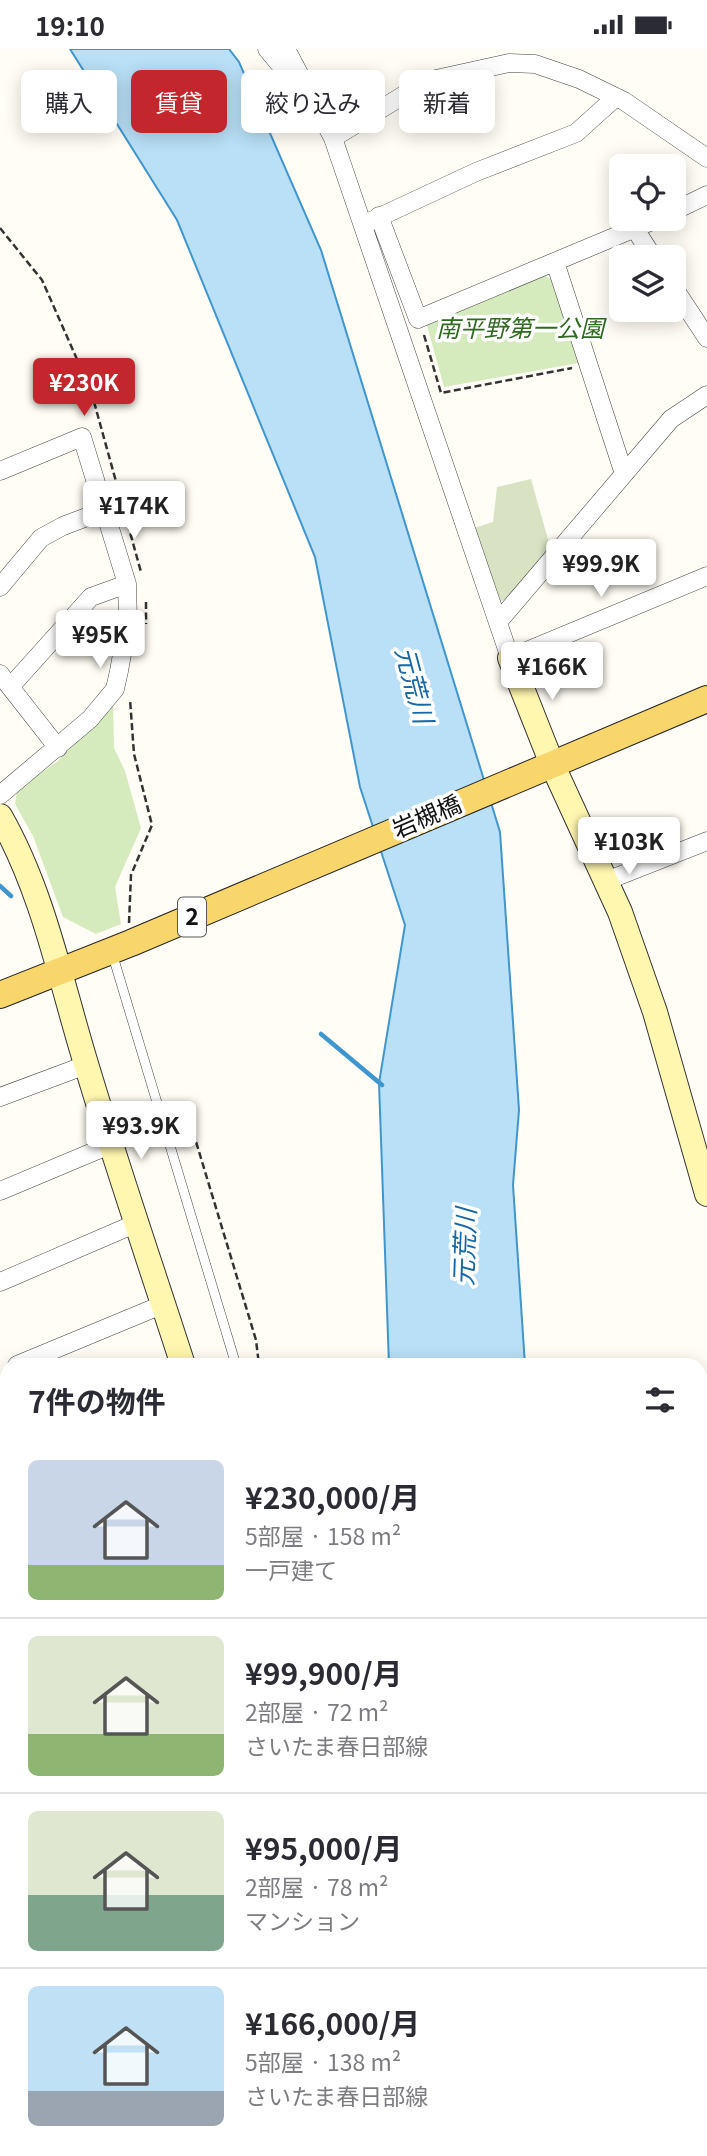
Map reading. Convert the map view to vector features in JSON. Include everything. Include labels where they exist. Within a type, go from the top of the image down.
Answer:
[{"type":"main road","name":"2","points":[[542,768],[707,699]]},
{"type":"main road","name":"岩槻橋","points":[[112,951],[542,768]]},
{"type":"main road","name":"2","points":[[0,995],[60,969],[112,951]]},
{"type":"street","points":[[267,49],[285,70]]},
{"type":"street","points":[[286,49],[297,70]]},
{"type":"street","points":[[333,138],[427,81],[509,56],[579,79],[616,97],[707,158]]},
{"type":"street","points":[[362,226],[476,172],[576,133],[616,97]]},
{"type":"street","points":[[330,133],[498,621],[542,768],[606,881],[654,1012],[707,1194]]},
{"type":"street","points":[[686,205],[707,195]]},
{"type":"street","points":[[379,216],[418,319],[630,231]]},
{"type":"street","points":[[555,262],[624,474]]},
{"type":"street","points":[[686,306],[707,338]]},
{"type":"street","points":[[498,621],[671,419],[707,395]]},
{"type":"street","points":[[0,471],[82,437],[127,584],[128,621],[115,689],[58,748],[0,795]]},
{"type":"street","points":[[0,587],[41,538],[63,526],[105,510]]},
{"type":"street","points":[[510,658],[707,576]]},
{"type":"street","points":[[58,748],[5,680],[91,597],[127,584]]},
{"type":"street","points":[[0,816],[26,871],[60,969],[86,1066],[164,1304],[176,1358]]},
{"type":"street","points":[[606,881],[707,841]]},
{"type":"street","points":[[0,1097],[86,1066]]},
{"type":"street","points":[[0,1191],[112,1144]]},
{"type":"street","points":[[0,1282],[137,1223]]},
{"type":"street","points":[[34,1358],[164,1304]]},
{"type":"lane","points":[[112,951],[234,1358]]},
{"type":"path","points":[[418,319],[441,393],[588,365]]},
{"type":"path","points":[[187,1112],[257,1340],[258,1358]]},
{"type":"green space","name":"南平野第一公園","points":[[541,274],[551,279],[579,363],[444,387],[426,322]]},
{"type":"green space","points":[[531,479],[549,543],[542,563],[508,600],[496,601],[474,528],[493,522],[497,487]]},
{"type":"green space","points":[[113,701],[114,748],[125,771],[141,828],[115,887],[121,924],[96,934],[63,917],[33,836],[15,804],[17,790],[58,761]]},
{"type":"water","name":"元荒川","points":[[70,49],[229,49],[242,70],[241,133],[270,133],[321,250],[500,832],[519,1110],[513,1185],[525,1358],[389,1358],[379,1083],[405,925],[360,787],[315,557],[177,220],[117,124],[117,70],[83,70]]},
{"type":"waterway","points":[[0,886],[11,896]]},
{"type":"waterway","points":[[321,1034],[382,1085]]}]
